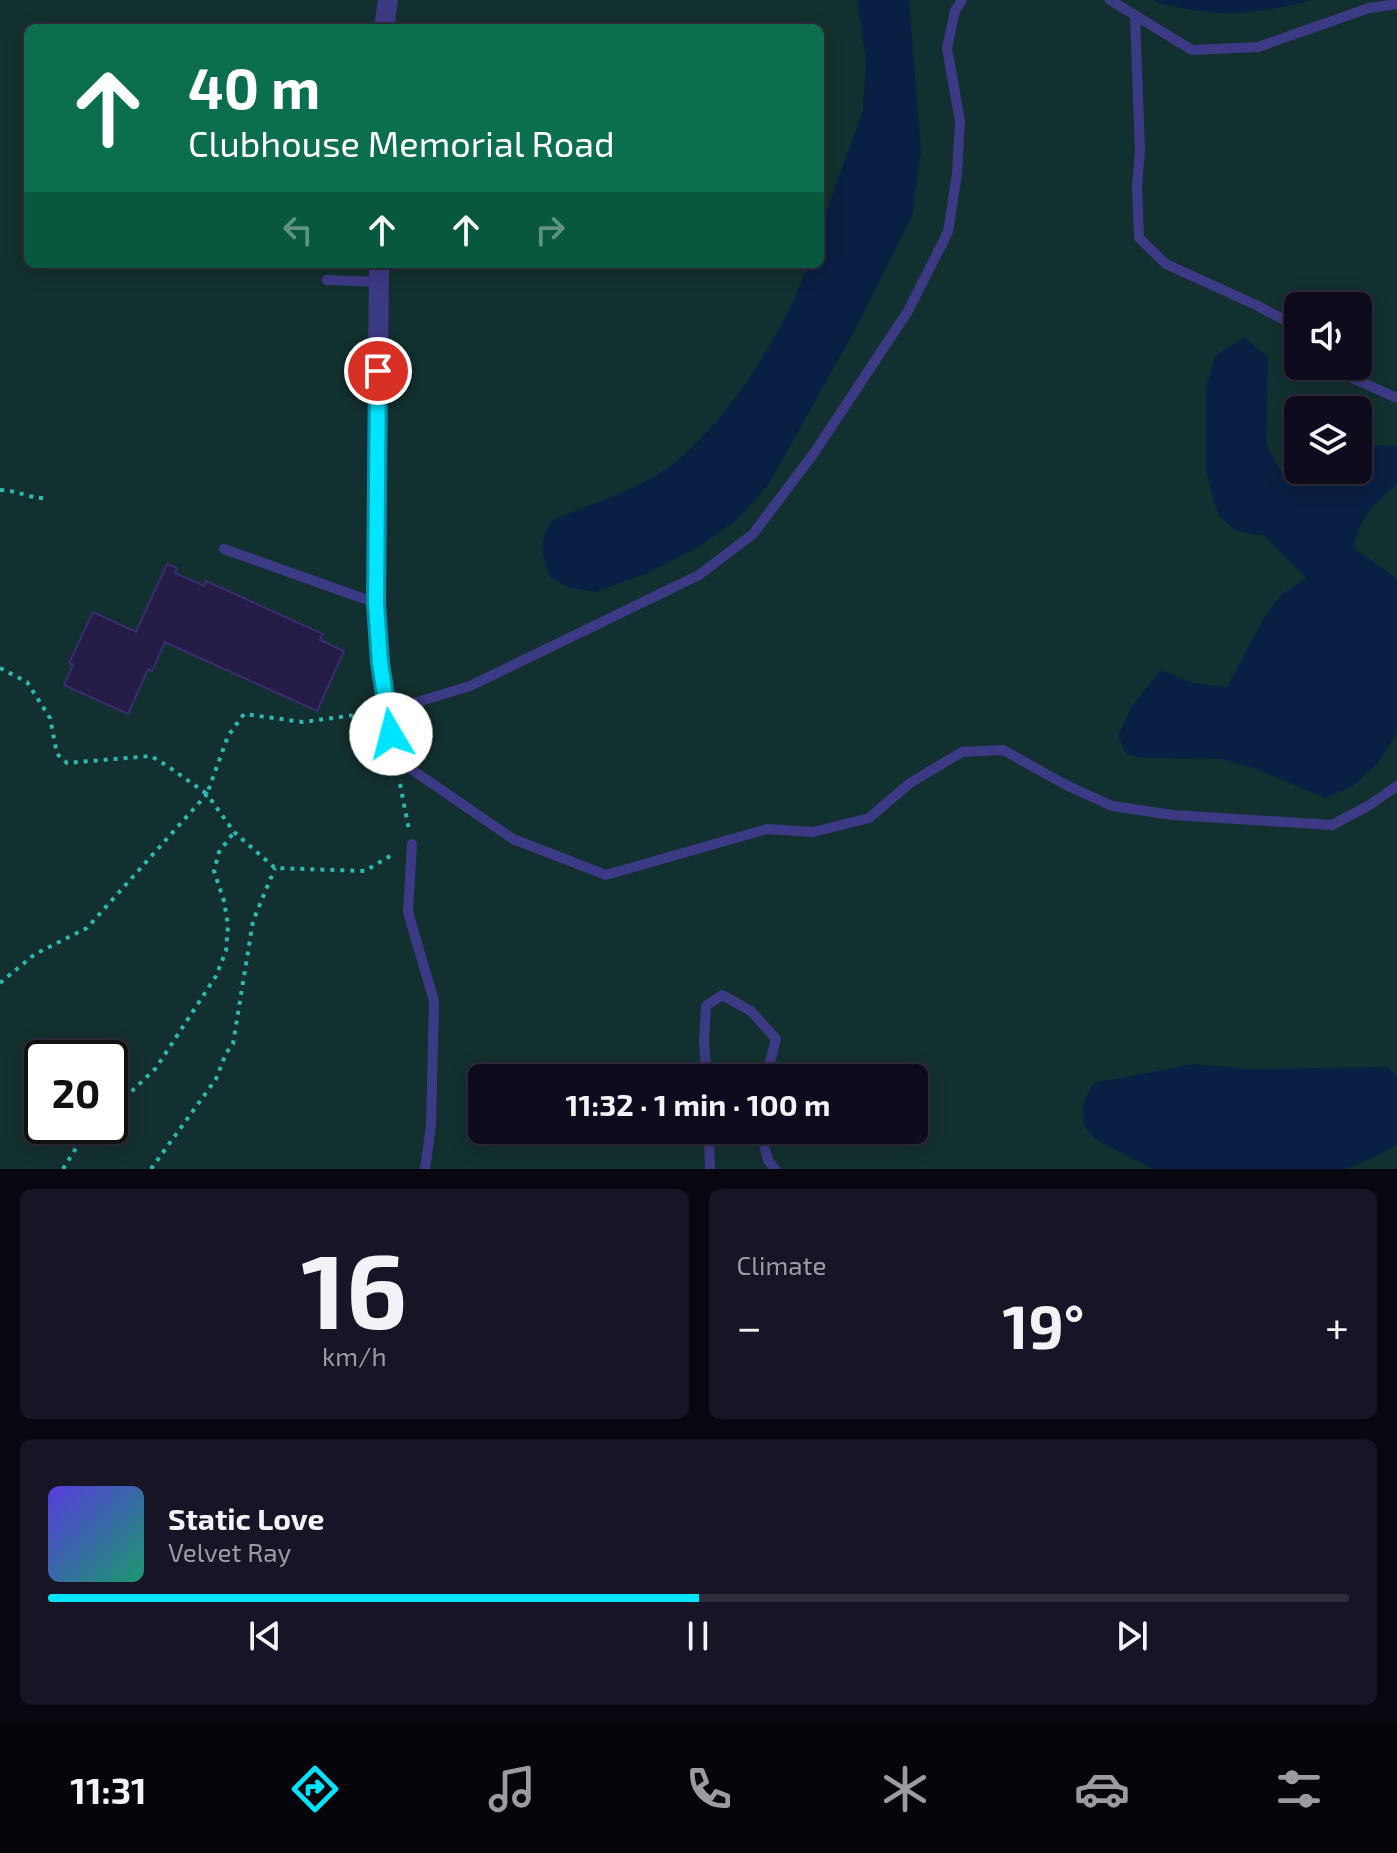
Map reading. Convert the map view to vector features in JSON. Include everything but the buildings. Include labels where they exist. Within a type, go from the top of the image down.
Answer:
[{"type":"street","points":[[385,24],[388,0]]},
{"type":"street","points":[[376,603],[379,273]]},
{"type":"lane","points":[[388,711],[470,686],[699,575],[753,534],[814,453],[908,311],[948,232],[957,174],[960,121],[947,48],[955,11],[962,0]]},
{"type":"lane","points":[[1110,0],[1192,50],[1258,47],[1369,8],[1397,4]]},
{"type":"lane","points":[[1135,17],[1140,151],[1137,186],[1139,238],[1166,264],[1284,320]]},
{"type":"lane","points":[[327,280],[379,273]]},
{"type":"lane","points":[[1356,380],[1397,398]]},
{"type":"lane","points":[[224,549],[376,603],[380,663],[395,758],[513,839],[606,875],[767,829],[813,832],[869,818],[910,783],[962,752],[1003,750],[1112,806],[1173,815],[1332,825],[1397,786]]},
{"type":"lane","points":[[412,844],[408,912],[434,1001],[431,1126],[425,1169]]},
{"type":"lane","points":[[706,1064],[706,1006],[722,995],[751,1011],[776,1039],[770,1064]]},
{"type":"lane","points":[[709,1144],[710,1169]]},
{"type":"lane","points":[[764,1144],[768,1160],[775,1169]]},
{"type":"path","points":[[0,490],[13,490],[27,498],[45,498]]},
{"type":"path","points":[[0,668],[27,682],[50,718],[57,754],[67,763],[151,756],[207,794],[234,832],[275,868],[365,871],[412,844],[395,758]]},
{"type":"path","points":[[0,983],[35,954],[87,928],[207,794],[228,736],[244,714],[303,722],[388,711]]},
{"type":"path","points":[[128,1095],[156,1068],[216,976],[226,951],[228,925],[214,871],[219,852],[234,832]]},
{"type":"path","points":[[151,1169],[216,1079],[233,1044],[253,921],[275,868]]},
{"type":"path","points":[[63,1169],[79,1144]]},
{"type":"green space","points":[[0,0],[1397,0],[1397,1169],[0,1169]]},
{"type":"water","points":[[857,0],[909,0],[921,151],[912,216],[856,328],[769,484],[739,518],[702,545],[650,572],[596,592],[568,587],[550,577],[542,547],[553,520],[643,483],[678,459],[702,437],[725,411],[766,351],[784,320],[807,268],[824,268],[824,218],[863,110],[866,60]]},
{"type":"water","points":[[1153,0],[1312,0],[1279,8],[1215,13]]},
{"type":"water","points":[[1244,337],[1268,357],[1266,443],[1280,471],[1284,468],[1284,484],[1372,484],[1372,445],[1397,448],[1397,484],[1368,512],[1359,528],[1354,548],[1397,579],[1397,733],[1378,763],[1353,786],[1325,798],[1254,768],[1221,759],[1145,758],[1126,754],[1118,736],[1132,706],[1161,670],[1194,683],[1227,687],[1265,616],[1281,595],[1306,578],[1265,536],[1237,531],[1218,515],[1206,472],[1206,388],[1215,356]]},
{"type":"water","points":[[1194,1064],[1248,1069],[1387,1067],[1397,1076],[1397,1144],[1345,1169],[1153,1169],[1095,1139],[1084,1126],[1083,1104],[1093,1083]]},
{"type":"route","points":[[378,371],[376,603],[380,663],[391,734]]}]
